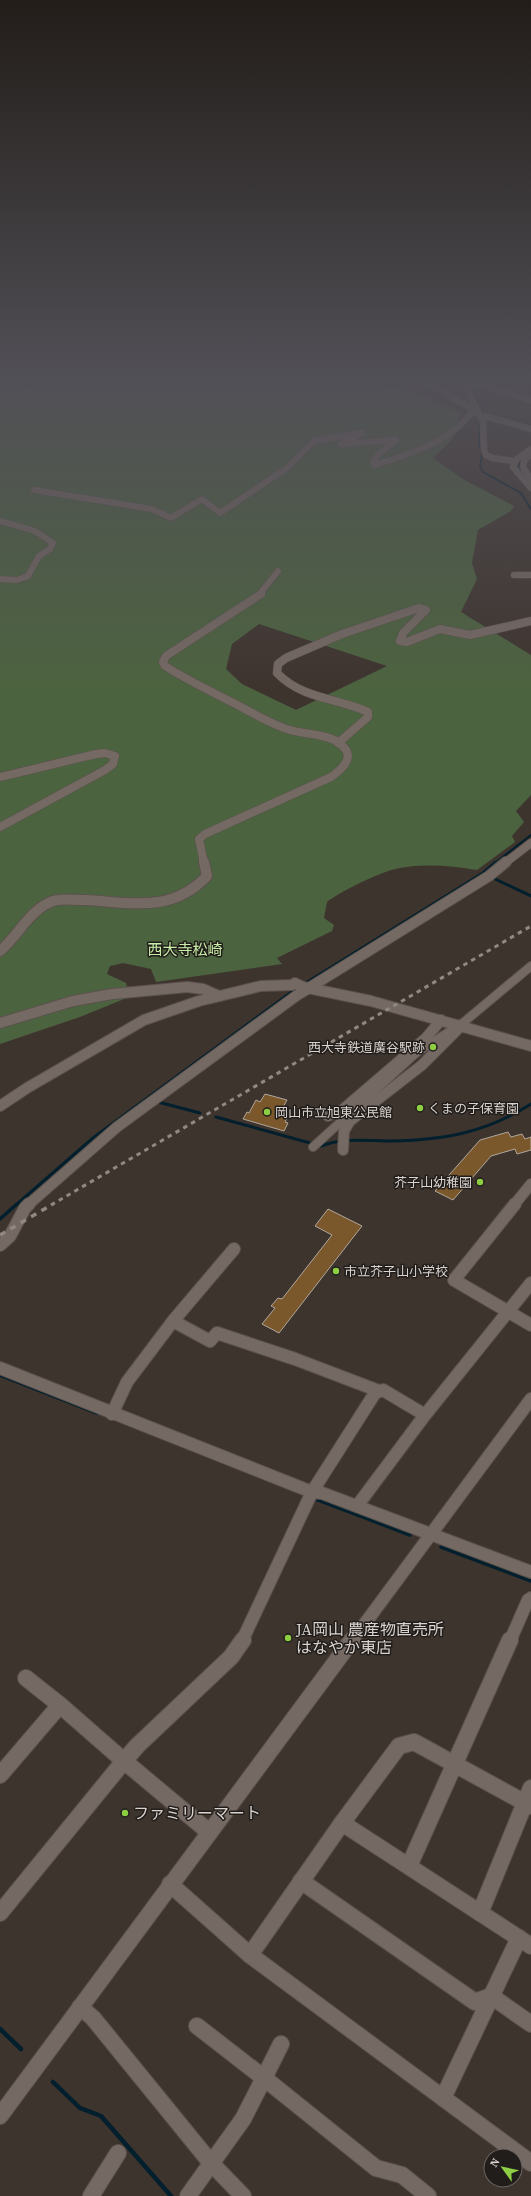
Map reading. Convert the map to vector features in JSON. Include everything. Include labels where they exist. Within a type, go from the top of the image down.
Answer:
[{"type":"street","points":[[34,490],[152,509],[171,518],[195,502],[202,500],[220,514],[261,486]]},
{"type":"street","points":[[0,521],[26,527],[49,538],[53,543],[50,549],[39,556],[28,576],[17,580],[0,579]]},
{"type":"street","points":[[0,951],[11,942],[34,914],[51,902],[88,900],[150,903],[177,898],[194,888],[207,876],[200,839],[218,827],[331,777],[340,770],[347,759],[346,750],[338,743],[326,738],[281,727],[189,681],[165,666],[163,662],[166,656],[177,648],[263,593],[278,571]]},
{"type":"street","points":[[514,575],[531,574]]},
{"type":"street","points":[[338,743],[368,717],[368,712],[308,694],[290,684],[277,673],[278,664],[286,658],[342,634],[422,607],[426,610],[403,633],[400,641],[407,642],[440,629],[470,635],[531,621]]},
{"type":"street","points":[[0,777],[105,752],[115,756],[113,764],[105,770],[0,827]]},
{"type":"street","points":[[0,1245],[10,1236],[25,1208],[102,1139],[303,987],[488,876],[531,843]]},
{"type":"street","points":[[343,1143],[345,1126],[350,1121],[390,1092],[423,1064],[460,1026],[531,966]]},
{"type":"street","points":[[0,1106],[27,1088],[144,1020],[219,996],[267,985],[303,987],[371,1001],[531,1046]]},
{"type":"street","points":[[0,1023],[73,1001],[112,994],[187,987],[203,990],[219,996]]},
{"type":"street","points":[[328,1116],[341,1111],[426,1038],[441,1020]]},
{"type":"street","points":[[315,1145],[416,1053],[460,1026]]},
{"type":"street","points":[[531,1184],[454,1280],[531,1325]]},
{"type":"street","points":[[112,1414],[127,1382],[174,1321],[234,1249]]},
{"type":"street","points":[[357,1506],[425,1415],[531,1283]]},
{"type":"street","points":[[174,1321],[210,1341],[217,1333],[295,1359],[379,1391],[383,1390],[425,1415]]},
{"type":"street","points":[[0,1368],[311,1495],[322,1493],[531,1572]]},
{"type":"street","points":[[0,1913],[137,1746],[231,1657],[241,1644],[311,1495],[375,1393],[379,1391]]},
{"type":"street","points":[[0,2116],[170,1884],[531,1399]]},
{"type":"street","points":[[408,1866],[528,1600],[531,1598]]},
{"type":"street","points":[[26,1678],[60,1705],[209,1832]]},
{"type":"street","points":[[0,1775],[60,1705]]},
{"type":"street","points":[[250,1955],[342,1823],[399,1746],[414,1742],[528,1804]]},
{"type":"street","points":[[480,1913],[528,1804],[531,1788]]},
{"type":"street","points":[[342,1823],[525,1942],[491,1996],[443,2098]]},
{"type":"street","points":[[301,1881],[475,2002],[491,1996]]},
{"type":"street","points":[[170,1884],[250,1955],[531,2163]]},
{"type":"street","points":[[491,1996],[531,2024]]},
{"type":"street","points":[[80,2007],[92,2018],[211,2163],[243,2196]]},
{"type":"street","points":[[197,2026],[376,2168],[402,2176],[428,2196]]},
{"type":"street","points":[[188,2196],[243,2119],[281,2044]]},
{"type":"street","points":[[91,2196],[118,2153]]},
{"type":"green space","points":[[0,486],[477,486],[514,506],[511,511],[478,530],[472,563],[477,579],[461,612],[531,655],[531,795],[516,811],[524,822],[512,836],[515,842],[477,870],[458,867],[409,866],[383,873],[352,887],[327,902],[324,918],[334,925],[332,931],[277,958],[282,964],[156,982],[151,969],[123,963],[110,966],[107,974],[126,983],[129,997],[80,1017],[0,1044]],"holes":[[[259,624],[387,666],[296,710],[242,684],[226,669],[232,644]]]},
{"type":"building","name":"岡山市立旭東公民館","points":[[265,1094],[287,1100],[281,1111],[290,1113],[285,1122],[288,1123],[284,1131],[243,1119],[247,1112],[249,1113],[256,1100],[260,1102]]},
{"type":"building","points":[[508,1132],[511,1137],[522,1134],[525,1139],[531,1137],[531,1150],[517,1154],[515,1149],[491,1156],[453,1200],[435,1191],[480,1140]]},
{"type":"building","name":"市立芥子山小学校","points":[[328,1209],[362,1226],[279,1333],[262,1324],[275,1308],[271,1306],[278,1298],[282,1299],[332,1235],[315,1226]]},
{"type":"waterway","points":[[509,486],[521,493],[531,509]]},
{"type":"waterway","points":[[495,863],[531,835]]},
{"type":"waterway","points":[[16,1205],[93,1138],[293,991],[483,873],[496,862]]},
{"type":"waterway","points":[[493,878],[531,896]]},
{"type":"waterway","points":[[158,1102],[200,1113]]},
{"type":"waterway","points":[[216,1117],[321,1146],[347,1140],[391,1141],[429,1139],[464,1133],[497,1122],[531,1104]]},
{"type":"waterway","points":[[0,1219],[17,1204]]},
{"type":"waterway","points":[[0,1375],[97,1413]]},
{"type":"waterway","points":[[313,1498],[410,1535]]},
{"type":"waterway","points":[[441,1547],[531,1581]]},
{"type":"waterway","points":[[0,2029],[21,2049]]},
{"type":"waterway","points":[[53,2082],[80,2108],[101,2116],[171,2196]]},
{"type":"railway","points":[[51,1205],[531,926]]},
{"type":"railway","points":[[0,1235],[53,1204]]},
{"type":"place","name":"西大寺鉄道廣谷駅跡","points":[[433,1047]]},
{"type":"place","name":"くまの子保育園","points":[[420,1108]]},
{"type":"place","name":"岡山市立旭東公民館","points":[[267,1112]]},
{"type":"place","name":"芥子山幼稚園","points":[[480,1182]]},
{"type":"place","name":"市立芥子山小学校","points":[[336,1271]]},
{"type":"place","name":"JA岡山 農産物直売所 はなやか東店","points":[[288,1638]]},
{"type":"place","name":"ファミリーマート","points":[[125,1813]]},
{"type":"district","name":"西大寺松崎","points":[[185,950]]}]
